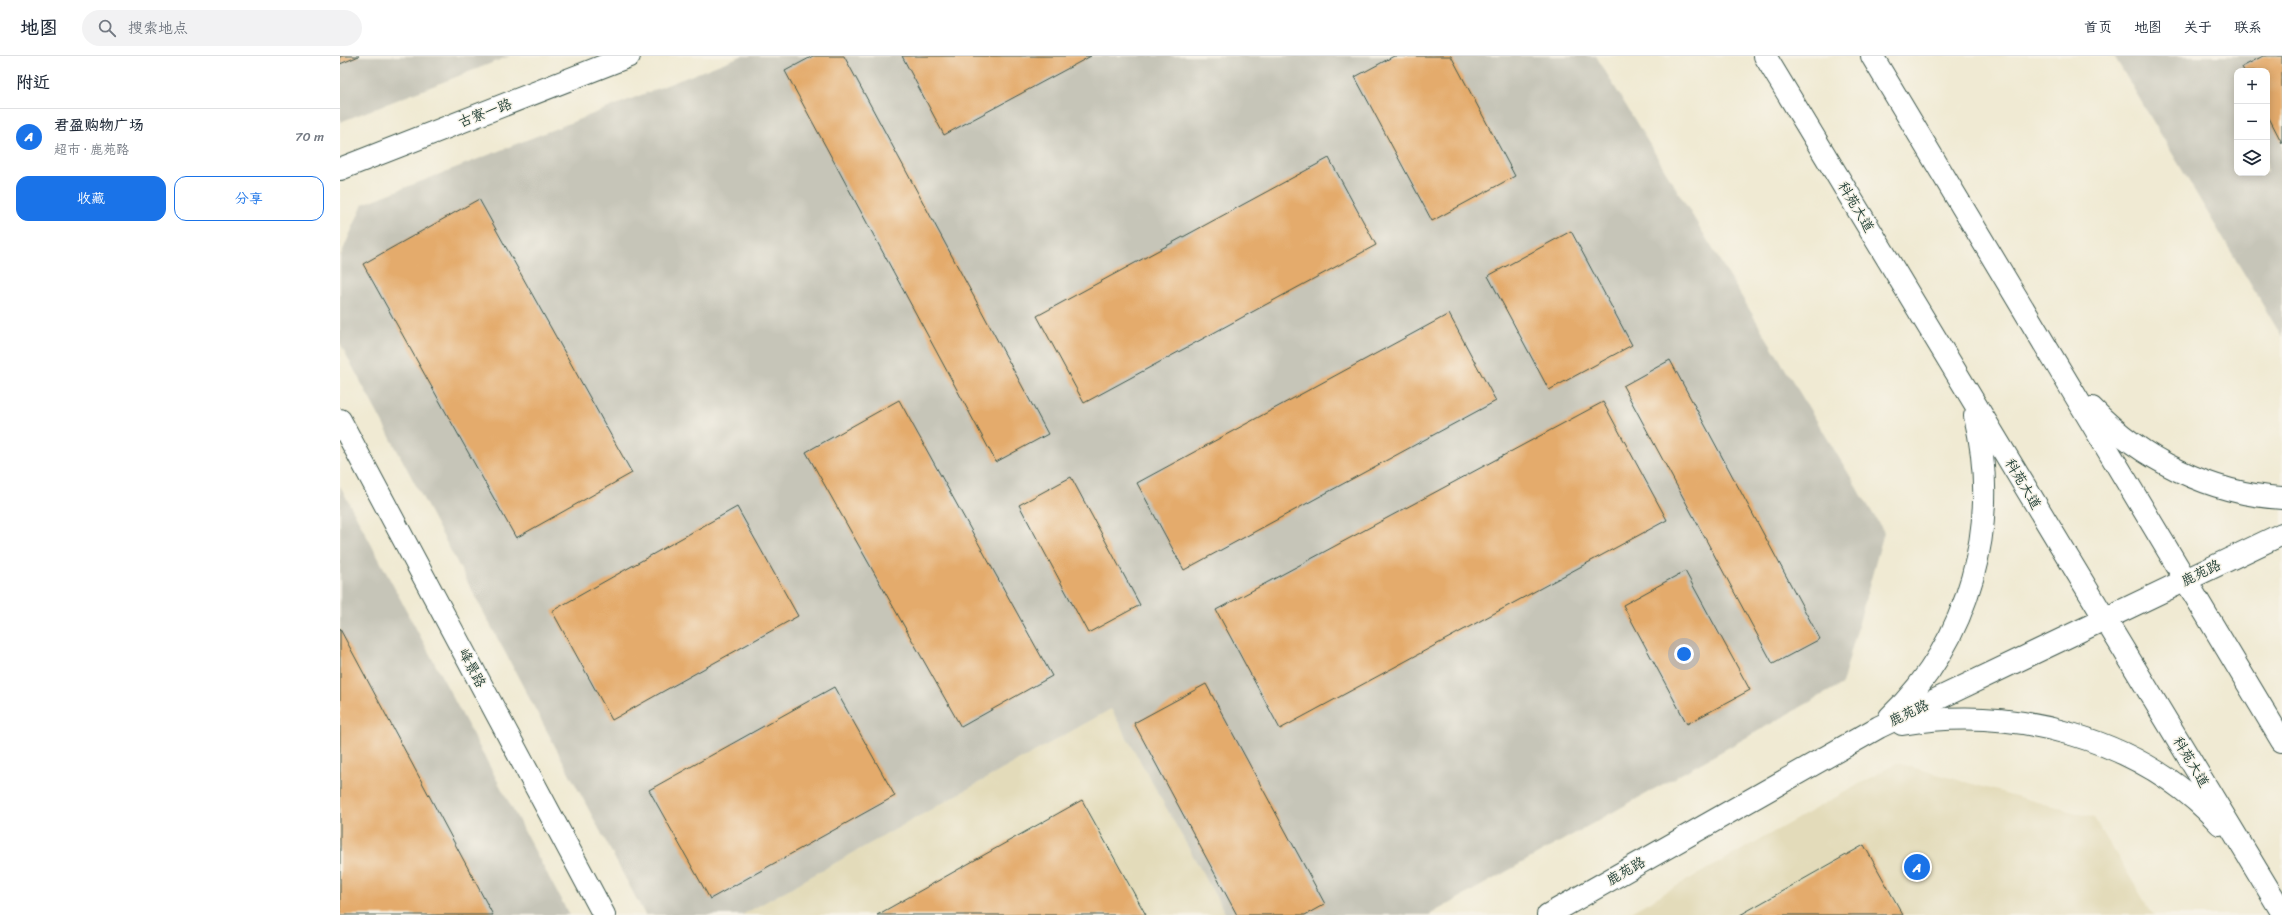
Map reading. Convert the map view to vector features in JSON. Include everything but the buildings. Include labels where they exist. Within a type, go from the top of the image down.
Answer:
[{"type":"street","name":"古寮一路","points":[[340,169],[630,56]]},
{"type":"street","name":"科苑大道","points":[[1765,56],[2282,912]]},
{"type":"street","points":[[1872,56],[2282,741]]},
{"type":"street","points":[[2058,366],[2080,395],[2106,422],[2135,445],[2166,464],[2200,480],[2235,491],[2282,498]]},
{"type":"street","points":[[1879,727],[1905,702],[1928,673],[1947,642],[1962,609],[1974,574],[1981,540],[1984,469],[1980,434],[1972,400]]},
{"type":"street","name":"峰景路","points":[[340,420],[604,915]]},
{"type":"street","name":"鹿苑路","points":[[1548,915],[1879,727],[2282,534]]},
{"type":"street","points":[[1879,727],[1919,721],[1960,718],[1993,719],[2040,726],[2080,736],[2117,752],[2159,774],[2186,794],[2217,821],[2245,851]]},
{"type":"shaded area","points":[[340,56],[510,56],[340,122]]},
{"type":"shaded area","points":[[741,56],[1596,56],[1884,532],[1842,684],[1429,915],[1226,915],[1111,709],[742,915],[645,915],[340,343],[340,257],[363,204]]},
{"type":"shaded area","points":[[2114,56],[2282,56],[2282,337]]},
{"type":"shaded area","points":[[340,486],[569,915],[340,915]]},
{"type":"shaded area","points":[[1111,709],[1226,915],[742,915]]},
{"type":"shaded area","points":[[1897,763],[2094,818],[2153,915],[1625,915]]},
{"type":"place","name":"君盈购物广场","points":[[1917,867]]}]
